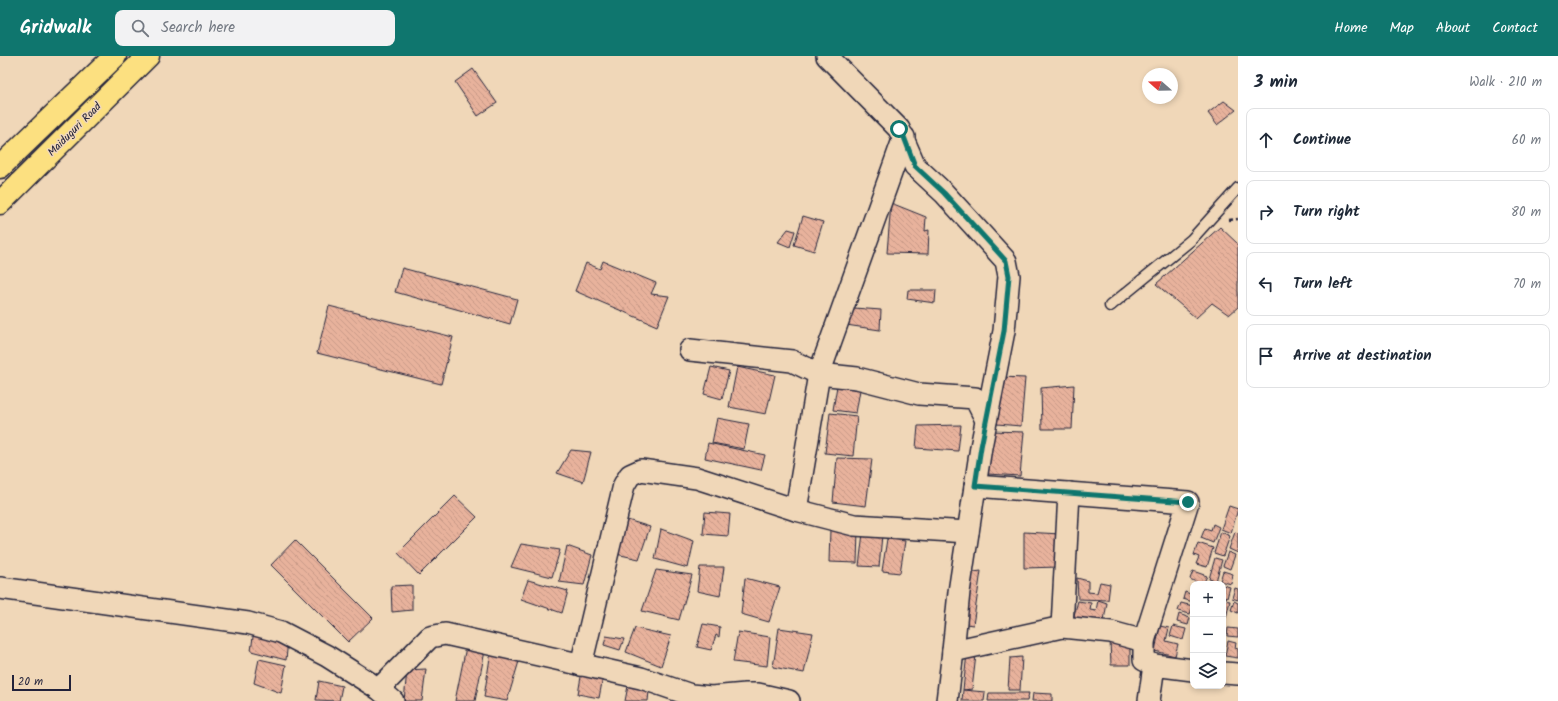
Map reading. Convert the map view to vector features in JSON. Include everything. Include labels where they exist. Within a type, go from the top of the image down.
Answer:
[{"type":"highway","points":[[0,167],[114,56]]},
{"type":"highway","name":"Maiduguri Road","points":[[0,203],[148,56]]},
{"type":"street","points":[[827,56],[899,129],[904,137],[915,166],[944,193],[1006,261],[1009,276],[1004,331],[986,420],[958,592],[954,651],[947,701]]},
{"type":"street","points":[[796,510],[819,374],[904,137]]},
{"type":"street","points":[[690,350],[792,362],[819,374],[857,378],[919,394],[975,398],[986,420]]},
{"type":"street","points":[[581,665],[624,485],[630,475],[641,470],[697,478],[796,510],[854,525],[968,532]]},
{"type":"street","points":[[975,486],[1188,502],[1144,641],[1144,660],[1154,665],[1190,670]]},
{"type":"street","points":[[1062,627],[1069,493]]},
{"type":"street","points":[[0,588],[248,623],[281,632],[327,656],[386,695],[430,637],[444,634],[641,678],[691,695],[727,698],[758,694],[789,701]]},
{"type":"street","points":[[954,651],[1062,627],[1111,632],[1144,641]]},
{"type":"street","points":[[1149,701],[1154,665]]},
{"type":"street","points":[[1226,673],[1238,674]]},
{"type":"lane","points":[[1110,306],[1191,240],[1238,188]]},
{"type":"building","points":[[473,69],[497,103],[478,116],[455,82]]},
{"type":"building","points":[[1224,101],[1236,110],[1217,125],[1208,113]]},
{"type":"building","points":[[891,203],[926,217],[925,231],[929,230],[928,254],[887,253]]},
{"type":"building","points":[[803,216],[823,222],[814,251],[794,245]]},
{"type":"building","points":[[1220,227],[1238,244],[1238,307],[1229,315],[1212,303],[1196,318],[1156,284]]},
{"type":"building","points":[[788,229],[795,231],[790,247],[778,242]]},
{"type":"building","points":[[603,261],[656,283],[651,294],[669,296],[657,326],[575,291],[586,263],[600,269]]},
{"type":"building","points":[[402,268],[517,299],[510,324],[395,292]]},
{"type":"building","points":[[908,290],[936,290],[935,303],[907,299]]},
{"type":"building","points":[[329,306],[453,337],[441,384],[317,353]]},
{"type":"building","points":[[854,308],[881,310],[880,330],[846,325]]},
{"type":"building","points":[[711,367],[729,371],[722,399],[704,394]]},
{"type":"building","points":[[737,367],[775,375],[766,414],[729,407]]},
{"type":"building","points":[[1001,377],[1025,378],[1021,426],[997,424]]},
{"type":"building","points":[[1074,385],[1072,429],[1042,429],[1041,388]]},
{"type":"building","points":[[837,386],[860,390],[856,413],[833,410]]},
{"type":"building","points":[[830,413],[857,416],[853,456],[825,453]]},
{"type":"building","points":[[717,418],[749,424],[744,449],[712,443]]},
{"type":"building","points":[[961,425],[958,451],[916,448],[918,426]]},
{"type":"building","points":[[991,431],[1024,432],[1020,476],[988,474]]},
{"type":"building","points":[[708,443],[765,455],[761,470],[705,458]]},
{"type":"building","points":[[571,450],[591,452],[583,482],[557,473]]},
{"type":"building","points":[[837,458],[872,459],[866,506],[833,502]]},
{"type":"building","points":[[455,496],[477,517],[419,575],[398,553]]},
{"type":"building","points":[[1229,506],[1238,509],[1231,533],[1221,529]]},
{"type":"building","points":[[705,512],[730,514],[728,536],[703,534]]},
{"type":"building","points":[[621,518],[650,527],[639,559],[616,554]]},
{"type":"building","points":[[1213,524],[1219,527],[1213,543],[1201,538],[1205,528],[1211,530]]},
{"type":"building","points":[[661,529],[694,541],[688,568],[655,559]]},
{"type":"building","points":[[830,529],[858,530],[857,563],[829,562]]},
{"type":"building","points":[[1024,532],[1061,534],[1059,567],[1024,568]]},
{"type":"building","points":[[1221,532],[1230,536],[1223,556],[1214,553]]},
{"type":"building","points":[[1235,532],[1238,533],[1238,553],[1229,549]]},
{"type":"building","points":[[863,533],[882,535],[879,567],[859,566]]},
{"type":"building","points":[[887,539],[905,541],[900,573],[882,571]]},
{"type":"building","points":[[295,540],[373,618],[348,642],[271,565]]},
{"type":"building","points":[[1198,543],[1213,548],[1207,567],[1196,564],[1199,557],[1194,555]]},
{"type":"building","points":[[521,544],[560,550],[552,577],[511,567]]},
{"type":"building","points":[[567,546],[592,555],[584,585],[559,582]]},
{"type":"building","points":[[1228,552],[1235,555],[1230,569],[1223,566]]},
{"type":"building","points":[[1215,558],[1222,560],[1216,581],[1209,579]]},
{"type":"building","points":[[700,567],[724,567],[720,596],[697,591]]},
{"type":"building","points":[[656,570],[692,575],[679,620],[642,611]]},
{"type":"building","points":[[981,571],[973,625],[959,623],[966,573]]},
{"type":"building","points":[[1193,571],[1207,576],[1204,581],[1194,581],[1190,579]]},
{"type":"building","points":[[1223,571],[1233,574],[1231,584],[1226,583],[1226,581],[1220,581]]},
{"type":"building","points":[[745,578],[780,587],[769,622],[741,614]]},
{"type":"building","points":[[1077,578],[1088,581],[1088,592],[1097,593],[1100,582],[1110,584],[1108,600],[1078,599]]},
{"type":"building","points":[[528,580],[568,591],[562,613],[521,599]]},
{"type":"building","points":[[412,585],[412,610],[392,612],[391,586]]},
{"type":"building","points":[[1226,586],[1230,587],[1226,598]]},
{"type":"building","points":[[1235,588],[1238,589],[1238,600],[1232,598]]},
{"type":"building","points":[[1185,592],[1190,594],[1190,601],[1183,599]]},
{"type":"building","points":[[1098,600],[1107,603],[1103,626],[1073,619],[1078,601],[1091,603],[1090,610],[1096,611]]},
{"type":"building","points":[[1226,600],[1230,601],[1226,618]]},
{"type":"building","points":[[1234,601],[1238,603],[1238,613],[1231,610]]},
{"type":"building","points":[[1181,603],[1190,605],[1190,614],[1178,611]]},
{"type":"building","points":[[1179,614],[1190,618],[1188,625],[1177,622]]},
{"type":"building","points":[[703,624],[720,627],[719,637],[716,635],[711,650],[697,647]]},
{"type":"building","points":[[1160,626],[1169,628],[1166,641],[1178,644],[1175,656],[1155,651]]},
{"type":"building","points":[[1173,626],[1186,629],[1183,640],[1170,636]]},
{"type":"building","points":[[635,628],[671,636],[661,666],[626,652]]},
{"type":"building","points":[[779,628],[813,633],[804,673],[773,667]]},
{"type":"building","points":[[1228,628],[1238,629],[1238,637],[1227,636]]},
{"type":"building","points":[[254,630],[288,640],[286,660],[251,651]]},
{"type":"building","points":[[738,632],[770,637],[767,666],[733,662]]},
{"type":"building","points":[[606,636],[624,639],[620,650],[604,645]]},
{"type":"building","points":[[1110,640],[1130,641],[1130,665],[1111,665]]},
{"type":"building","points":[[1228,641],[1236,643],[1235,648],[1238,649],[1238,658],[1226,656]]},
{"type":"building","points":[[466,647],[485,651],[475,701],[455,701]]},
{"type":"building","points":[[491,651],[520,658],[507,701],[484,697]]},
{"type":"building","points":[[967,653],[976,655],[972,689],[963,690]]},
{"type":"building","points":[[1022,657],[1020,690],[1008,690],[1010,658]]},
{"type":"building","points":[[259,659],[286,665],[281,693],[254,683]]},
{"type":"building","points":[[426,669],[422,701],[404,701],[407,670]]},
{"type":"building","points":[[582,671],[603,677],[599,698],[578,694]]},
{"type":"building","points":[[319,681],[342,686],[339,701],[316,700]]},
{"type":"building","points":[[628,686],[649,691],[648,701],[625,701]]},
{"type":"building","points":[[963,690],[985,692],[984,701],[962,701]]},
{"type":"building","points":[[989,693],[1029,693],[1027,701],[988,701]]},
{"type":"building","points":[[1033,693],[1052,694],[1052,701],[1032,701]]},
{"type":"route","points":[[899,129],[904,137],[915,166],[944,193],[998,250],[1006,261],[1009,276],[1004,331],[981,447],[975,486],[1188,502]]}]
